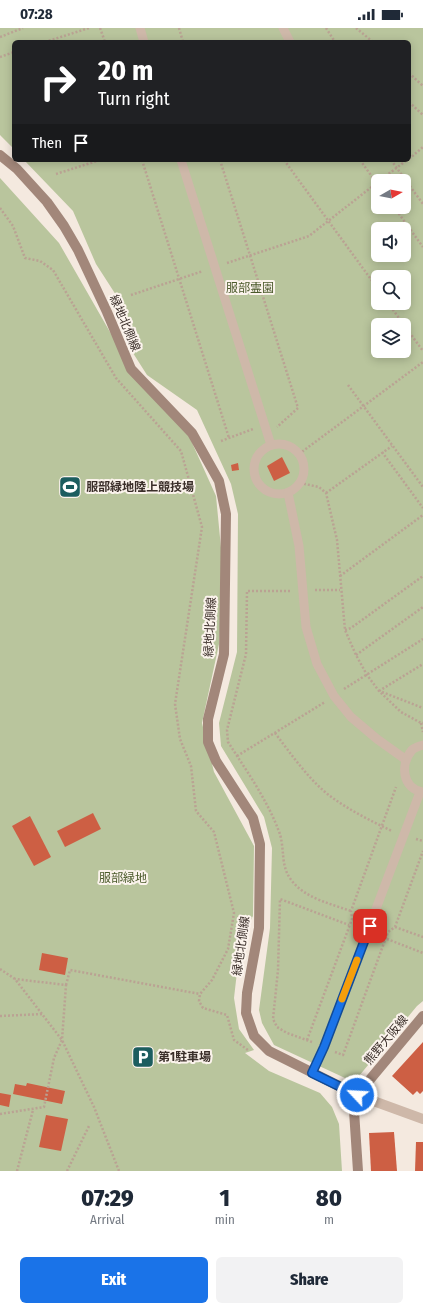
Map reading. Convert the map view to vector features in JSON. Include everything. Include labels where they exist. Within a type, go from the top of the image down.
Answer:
[{"type":"street","name":"緑地北側線","points":[[0,155],[17,169],[47,202],[64,226],[78,250],[107,312],[131,369],[192,433],[219,481],[226,514],[224,654],[208,719],[208,742],[216,761],[253,818],[260,844],[259,928],[247,993],[246,1013],[254,1036],[269,1051],[357,1095]]},
{"type":"street","name":"熊野大阪線","points":[[357,1095],[423,1016]]},
{"type":"street","points":[[358,1171],[354,1111],[357,1095],[423,1119]]},
{"type":"lane","points":[[140,28],[143,40]]},
{"type":"lane","points":[[283,28],[289,40]]},
{"type":"lane","points":[[182,162],[271,445]]},
{"type":"lane","points":[[271,445],[287,445],[300,454],[304,469],[300,483],[288,493],[274,494],[259,485],[253,468],[258,454],[271,445]]},
{"type":"lane","points":[[288,493],[299,546],[306,627],[317,664],[334,696],[351,717],[377,739],[405,759]]},
{"type":"lane","points":[[312,1073],[324,1047],[422,792],[412,786],[406,778],[404,769],[405,759],[413,749],[423,744]]},
{"type":"path","points":[[0,37],[22,28]]},
{"type":"path","points":[[51,40],[89,28]]},
{"type":"path","points":[[100,28],[104,40]]},
{"type":"path","points":[[179,28],[182,40]]},
{"type":"path","points":[[326,28],[334,40]]},
{"type":"path","points":[[328,32],[332,28]]},
{"type":"path","points":[[356,28],[371,40]]},
{"type":"path","points":[[0,57],[12,53]]},
{"type":"path","points":[[411,76],[423,86]]},
{"type":"path","points":[[411,104],[423,115]]},
{"type":"path","points":[[411,157],[423,147]]},
{"type":"path","points":[[56,174],[94,162]]},
{"type":"path","points":[[143,162],[229,438]]},
{"type":"path","points":[[221,162],[298,408],[268,435]]},
{"type":"path","points":[[285,162],[371,279]]},
{"type":"path","points":[[362,162],[371,174]]},
{"type":"path","points":[[392,162],[423,204]]},
{"type":"path","points":[[389,174],[404,162]]},
{"type":"path","points":[[309,236],[371,188]]},
{"type":"path","points":[[0,208],[13,226],[25,258],[40,261],[53,270],[116,378],[181,452],[202,527],[175,704],[180,739],[191,766],[196,811],[214,832],[234,913],[228,949],[212,980],[200,994],[199,1001],[203,1008],[227,1015],[234,1040],[250,1052]]},
{"type":"path","points":[[399,214],[423,247]]},
{"type":"path","points":[[393,310],[423,351]]},
{"type":"path","points":[[300,454],[423,362]]},
{"type":"path","points":[[348,385],[423,487]]},
{"type":"path","points":[[221,441],[265,425]]},
{"type":"path","points":[[326,493],[392,446]]},
{"type":"path","points":[[382,452],[423,508]]},
{"type":"path","points":[[300,483],[319,487],[326,493],[337,540],[340,590],[345,630],[356,655],[367,675],[379,691],[401,712],[422,723],[423,734]]},
{"type":"path","points":[[339,576],[423,515]]},
{"type":"path","points":[[345,630],[351,628],[423,576]]},
{"type":"path","points":[[340,590],[247,591],[246,654],[227,730],[228,742],[273,816],[281,834],[283,866],[292,882],[305,894],[351,911]]},
{"type":"path","points":[[356,655],[423,607]]},
{"type":"path","points":[[379,691],[423,664]]},
{"type":"path","points":[[379,691],[423,708]]},
{"type":"path","points":[[275,732],[301,766],[329,795],[363,817],[404,836],[423,841]]},
{"type":"path","points":[[307,1040],[352,920],[351,911],[397,786],[406,778]]},
{"type":"path","points":[[349,925],[280,899],[278,970],[273,1019],[278,1026],[287,1033],[344,1055],[387,939],[388,932],[395,927],[423,851]]},
{"type":"path","points":[[395,927],[423,937]]},
{"type":"path","points":[[387,939],[423,953]]},
{"type":"path","points":[[0,969],[16,979],[62,1040],[94,1107],[119,1171]]},
{"type":"path","points":[[0,1114],[33,1110],[44,1107],[54,1058],[62,1040],[66,985],[70,970],[200,994]]},
{"type":"path","points":[[16,979],[66,985]]},
{"type":"path","points":[[0,1016],[43,1014]]},
{"type":"path","points":[[17,1171],[33,1110]]},
{"type":"path","points":[[67,1171],[89,1126]]},
{"type":"green space","name":"服部霊園","points":[[0,28],[423,28],[423,1001],[417,1006],[359,1076],[345,1078],[274,1045],[262,1023],[259,1010],[270,928],[272,848],[264,817],[221,746],[219,723],[237,652],[238,514],[231,484],[197,410],[147,375],[133,353],[125,309],[96,264],[73,211],[26,162],[411,162],[411,40],[12,40],[12,147],[0,135]]},
{"type":"green space","name":"服部緑地","points":[[0,178],[59,243],[126,360],[189,436],[216,496],[224,579],[219,644],[202,723],[214,772],[254,846],[253,916],[241,937],[234,998],[239,1029],[254,1050],[245,1053],[269,1071],[320,1093],[332,1107],[339,1124],[342,1171],[0,1171]]},
{"type":"building","points":[[282,457],[290,473],[274,481],[267,466]]},
{"type":"building","points":[[238,463],[239,470],[232,471],[231,465]]},
{"type":"building","points":[[93,813],[101,829],[65,847],[57,831]]},
{"type":"building","points":[[30,816],[51,857],[34,866],[12,826]]},
{"type":"building","points":[[42,953],[68,958],[65,975],[39,970]]},
{"type":"building","points":[[423,1042],[423,1091],[420,1094],[417,1091],[413,1095],[392,1076]]},
{"type":"building","points":[[27,1083],[65,1091],[62,1104],[13,1094],[15,1084],[26,1086]]},
{"type":"building","points":[[0,1093],[11,1095],[9,1107],[0,1105]]},
{"type":"building","points":[[46,1115],[68,1119],[61,1151],[39,1147]]},
{"type":"building","points":[[394,1132],[397,1171],[371,1171],[369,1133]]},
{"type":"building","points":[[416,1142],[423,1142],[423,1171],[415,1171]]},
{"type":"slow traffic","points":[[342,999],[357,960]]},
{"type":"place","name":"服部緑地陸上競技場","points":[[70,487]]},
{"type":"place","name":"第1駐車場","points":[[143,1057]]},
{"type":"route","points":[[357,1095],[312,1073],[324,1047],[370,926]]}]
